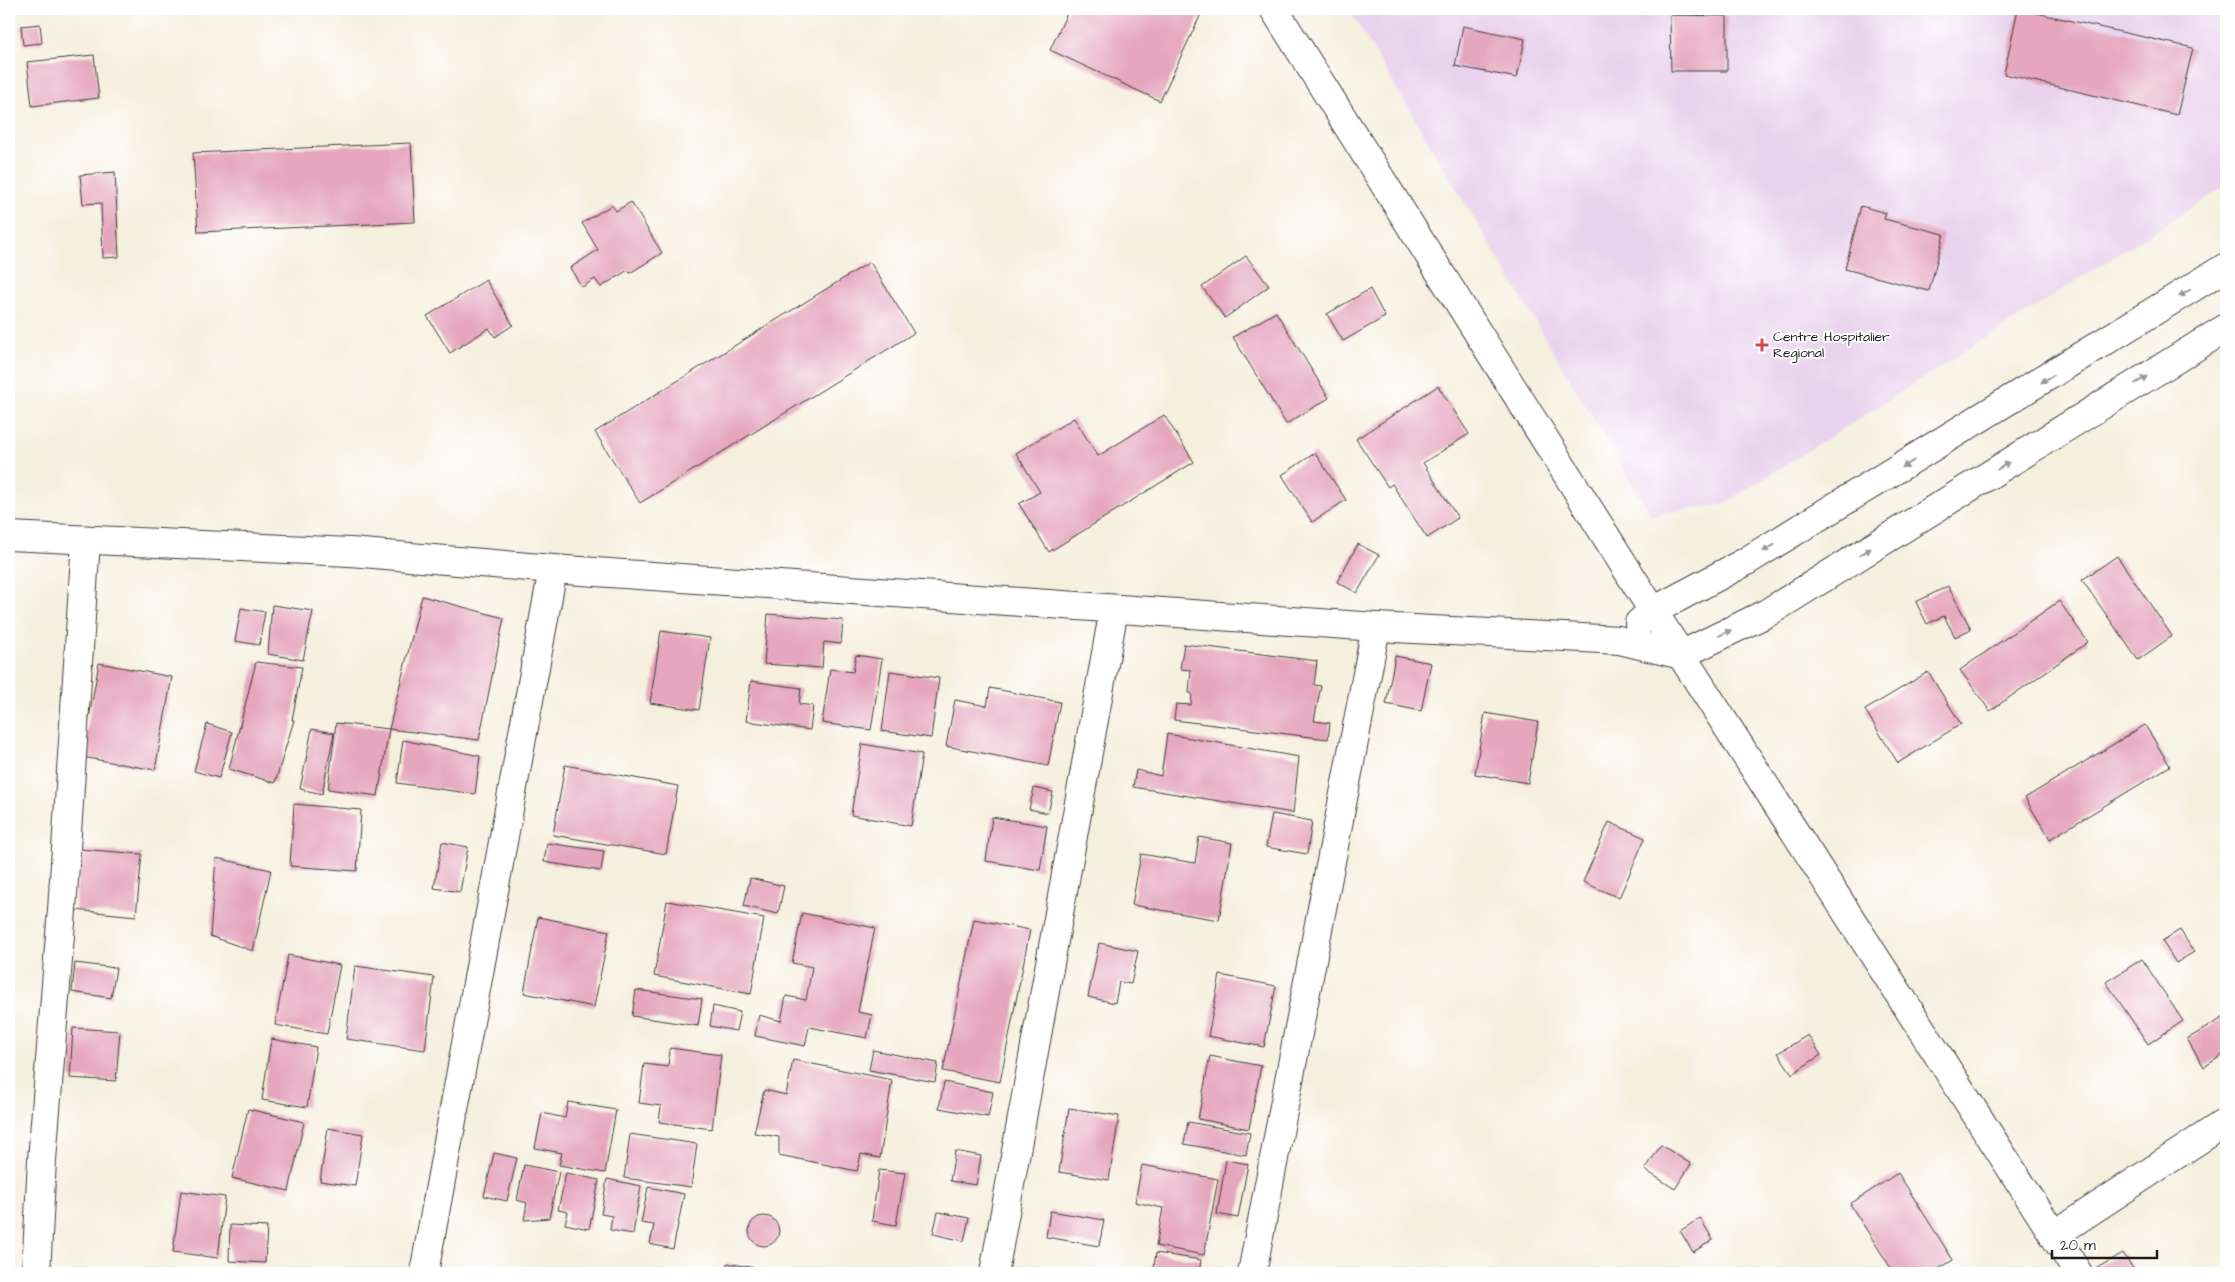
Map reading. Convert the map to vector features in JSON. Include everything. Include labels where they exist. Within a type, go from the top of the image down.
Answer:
[{"type":"street","points":[[1274,9],[1653,611],[2078,1273]]},
{"type":"street","points":[[1619,640],[1653,611],[1746,562],[2226,268]]},
{"type":"street","points":[[9,536],[350,552],[553,569],[1114,609],[1376,627],[1619,640],[1681,655],[1767,613],[2226,328]]},
{"type":"street","points":[[36,1273],[42,1160],[62,910],[86,540]]},
{"type":"street","points":[[424,1273],[553,569]]},
{"type":"street","points":[[994,1273],[1114,609]]},
{"type":"street","points":[[1252,1273],[1376,627]]},
{"type":"street","points":[[2054,1235],[2226,1122]]},
{"type":"shaded area","name":"Centre Hospitalier Regional","points":[[1349,9],[2226,9],[2226,186],[1724,504],[1651,515]]},
{"type":"building","points":[[1069,9],[1190,9],[1201,14],[1160,101],[1050,50]]},
{"type":"building","points":[[2018,9],[2193,48],[2177,115],[2004,74]]},
{"type":"building","points":[[1670,15],[1727,16],[1727,71],[1671,71]]},
{"type":"building","points":[[40,24],[42,43],[23,45],[21,26]]},
{"type":"building","points":[[1463,26],[1525,39],[1517,78],[1455,66]]},
{"type":"building","points":[[94,55],[99,98],[32,106],[27,62]]},
{"type":"building","points":[[411,143],[415,222],[198,232],[193,153]]},
{"type":"building","points":[[115,172],[119,257],[103,258],[101,203],[83,204],[80,175]]},
{"type":"building","points":[[631,202],[662,253],[630,273],[628,270],[601,287],[595,279],[582,287],[570,268],[598,250],[582,223],[612,205],[616,211]]},
{"type":"building","points":[[1861,206],[1886,213],[1884,219],[1944,234],[1929,291],[1845,269]]},
{"type":"building","points":[[1246,256],[1269,286],[1225,318],[1202,287]]},
{"type":"building","points":[[870,262],[914,333],[640,503],[595,432]]},
{"type":"building","points":[[486,280],[513,325],[495,337],[489,328],[450,353],[427,316]]},
{"type":"building","points":[[1370,289],[1385,317],[1343,341],[1327,314]]},
{"type":"building","points":[[1276,312],[1329,398],[1286,424],[1233,337]]},
{"type":"building","points":[[1438,386],[1469,434],[1423,463],[1458,518],[1427,538],[1392,484],[1388,487],[1356,439]]},
{"type":"building","points":[[1164,415],[1194,462],[1049,552],[1019,504],[1040,492],[1016,453],[1074,418],[1098,456]]},
{"type":"building","points":[[1315,453],[1346,500],[1312,522],[1282,475]]},
{"type":"building","points":[[1358,544],[1379,555],[1357,593],[1337,582]]},
{"type":"building","points":[[2117,556],[2172,636],[2138,660],[2082,580]]},
{"type":"building","points":[[1948,586],[1971,629],[1955,637],[1944,616],[1927,624],[1916,602]]},
{"type":"building","points":[[422,596],[504,618],[479,740],[389,729]]},
{"type":"building","points":[[2059,601],[2088,642],[1990,711],[1960,670]]},
{"type":"building","points":[[272,605],[313,611],[303,660],[268,654]]},
{"type":"building","points":[[241,608],[265,612],[259,645],[235,641]]},
{"type":"building","points":[[768,614],[843,620],[841,644],[824,642],[822,668],[764,664]]},
{"type":"building","points":[[661,631],[710,638],[699,710],[650,703]]},
{"type":"building","points":[[1184,644],[1317,661],[1314,685],[1321,686],[1314,721],[1330,723],[1328,739],[1174,720],[1176,704],[1191,705],[1192,693],[1189,693],[1191,670],[1180,669]]},
{"type":"building","points":[[856,655],[882,659],[871,730],[822,723],[830,669],[853,672]]},
{"type":"building","points":[[1395,656],[1431,663],[1421,711],[1386,704]]},
{"type":"building","points":[[256,662],[302,667],[292,720],[294,720],[275,783],[229,769]]},
{"type":"building","points":[[99,663],[172,677],[155,770],[82,757]]},
{"type":"building","points":[[890,671],[939,678],[931,738],[882,731]]},
{"type":"building","points":[[1928,672],[1961,724],[1898,763],[1865,710]]},
{"type":"building","points":[[751,681],[801,688],[799,704],[813,706],[810,730],[746,721]]},
{"type":"building","points":[[990,688],[1060,702],[1048,766],[946,746],[955,700],[987,706]]},
{"type":"building","points":[[1485,713],[1538,722],[1528,783],[1475,774]]},
{"type":"building","points":[[336,723],[389,729],[378,796],[328,789]]},
{"type":"building","points":[[207,724],[232,732],[219,778],[194,771]]},
{"type":"building","points":[[2145,725],[2170,766],[2050,839],[2025,798]]},
{"type":"building","points":[[312,729],[334,733],[322,794],[300,789]]},
{"type":"building","points":[[1167,734],[1299,757],[1293,813],[1133,787],[1136,770],[1161,776]]},
{"type":"building","points":[[403,740],[480,756],[475,794],[397,783]]},
{"type":"building","points":[[862,744],[922,754],[911,826],[851,815]]},
{"type":"building","points":[[565,765],[678,786],[666,854],[553,835]]},
{"type":"building","points":[[1034,788],[1053,792],[1048,813],[1029,809]]},
{"type":"building","points":[[294,804],[361,810],[357,871],[290,866]]},
{"type":"building","points":[[1272,814],[1312,821],[1307,854],[1266,847]]},
{"type":"building","points":[[992,817],[1047,826],[1040,870],[986,861]]},
{"type":"building","points":[[1609,822],[1645,838],[1619,898],[1583,882]]},
{"type":"building","points":[[1199,837],[1232,843],[1219,920],[1132,905],[1141,854],[1195,863]]},
{"type":"building","points":[[442,842],[468,847],[460,892],[434,888]]},
{"type":"building","points":[[547,843],[604,851],[601,871],[544,862]]},
{"type":"building","points":[[80,849],[142,854],[136,916],[75,910]]},
{"type":"building","points":[[216,858],[271,870],[253,951],[210,936]]},
{"type":"building","points":[[750,878],[784,886],[778,914],[744,906]]},
{"type":"building","points":[[667,901],[764,918],[751,994],[654,976]]},
{"type":"building","points":[[802,913],[875,928],[858,1012],[872,1015],[867,1038],[809,1027],[805,1046],[755,1036],[759,1015],[781,1021],[786,996],[806,1000],[812,967],[792,963]]},
{"type":"building","points":[[538,917],[609,931],[594,1007],[524,993]]},
{"type":"building","points":[[974,919],[1030,930],[1000,1082],[943,1071]]},
{"type":"building","points":[[2180,930],[2194,952],[2176,963],[2162,941]]},
{"type":"building","points":[[1099,943],[1138,951],[1131,984],[1119,982],[1115,1003],[1088,997]]},
{"type":"building","points":[[288,955],[340,965],[327,1034],[275,1025]]},
{"type":"building","points":[[2142,959],[2183,1021],[2148,1044],[2106,982]]},
{"type":"building","points":[[75,963],[116,968],[111,998],[72,992]]},
{"type":"building","points":[[355,966],[434,977],[425,1050],[346,1039]]},
{"type":"building","points":[[1220,975],[1276,986],[1264,1047],[1208,1036]]},
{"type":"building","points":[[636,990],[702,999],[698,1026],[632,1016]]},
{"type":"building","points":[[713,1006],[740,1012],[736,1031],[710,1026]]},
{"type":"building","points":[[2226,1016],[2226,1053],[2204,1067],[2187,1039]]},
{"type":"building","points":[[73,1028],[120,1031],[116,1081],[70,1078]]},
{"type":"building","points":[[1808,1035],[1821,1055],[1792,1074],[1778,1053]]},
{"type":"building","points":[[271,1039],[316,1047],[307,1107],[262,1100]]},
{"type":"building","points":[[670,1048],[721,1055],[712,1129],[659,1122],[661,1106],[639,1103],[644,1064],[668,1067]]},
{"type":"building","points":[[873,1050],[938,1063],[935,1082],[869,1070]]},
{"type":"building","points":[[1210,1056],[1261,1066],[1249,1129],[1198,1119]]},
{"type":"building","points":[[793,1060],[892,1080],[880,1158],[861,1154],[857,1171],[779,1155],[779,1137],[754,1133],[764,1090],[786,1095]]},
{"type":"building","points":[[944,1082],[993,1092],[988,1117],[939,1108]]},
{"type":"building","points":[[568,1102],[616,1110],[605,1173],[559,1165],[562,1153],[535,1148],[542,1113],[565,1118]]},
{"type":"building","points":[[1069,1108],[1119,1116],[1109,1180],[1059,1172]]},
{"type":"building","points":[[248,1109],[304,1122],[289,1191],[232,1178]]},
{"type":"building","points":[[1188,1122],[1250,1133],[1246,1155],[1184,1144]]},
{"type":"building","points":[[328,1128],[363,1134],[355,1186],[320,1181]]},
{"type":"building","points":[[630,1134],[697,1144],[691,1187],[624,1178]]},
{"type":"building","points":[[1661,1145],[1691,1164],[1675,1189],[1645,1170]]},
{"type":"building","points":[[955,1151],[981,1156],[976,1185],[950,1181]]},
{"type":"building","points":[[494,1153],[517,1158],[507,1201],[484,1196]]},
{"type":"building","points":[[1226,1160],[1248,1164],[1238,1218],[1217,1214]]},
{"type":"building","points":[[524,1165],[559,1172],[549,1218],[524,1220],[527,1203],[517,1200]]},
{"type":"building","points":[[1142,1165],[1218,1179],[1204,1255],[1156,1246],[1163,1208],[1135,1202]]},
{"type":"building","points":[[879,1170],[905,1173],[896,1225],[872,1221]]},
{"type":"building","points":[[566,1173],[599,1180],[589,1229],[565,1224],[568,1212],[558,1210]]},
{"type":"building","points":[[1898,1173],[1953,1260],[1932,1273],[1894,1273],[1850,1204]]},
{"type":"building","points":[[607,1179],[641,1186],[633,1234],[610,1230],[612,1216],[601,1214]]},
{"type":"building","points":[[648,1187],[684,1194],[673,1249],[650,1244],[654,1225],[641,1223]]},
{"type":"building","points":[[181,1191],[225,1197],[218,1258],[173,1252]]},
{"type":"building","points":[[1050,1211],[1104,1220],[1099,1246],[1046,1237]]},
{"type":"building","points":[[938,1212],[969,1218],[964,1241],[933,1234]]},
{"type":"building","points":[[764,1216],[775,1220],[779,1231],[775,1242],[764,1246],[753,1242],[749,1231],[753,1220]]},
{"type":"building","points":[[1700,1218],[1713,1240],[1693,1252],[1680,1231]]},
{"type":"building","points":[[230,1225],[267,1227],[265,1263],[229,1261]]},
{"type":"building","points":[[1156,1253],[1201,1260],[1199,1273],[1153,1273]]},
{"type":"building","points":[[2123,1253],[2136,1273],[2100,1273],[2097,1268]]},
{"type":"building","points":[[727,1263],[777,1272],[777,1273],[725,1273]]},
{"type":"place","name":"Centre Hospitalier Regional","points":[[1762,345]]}]
